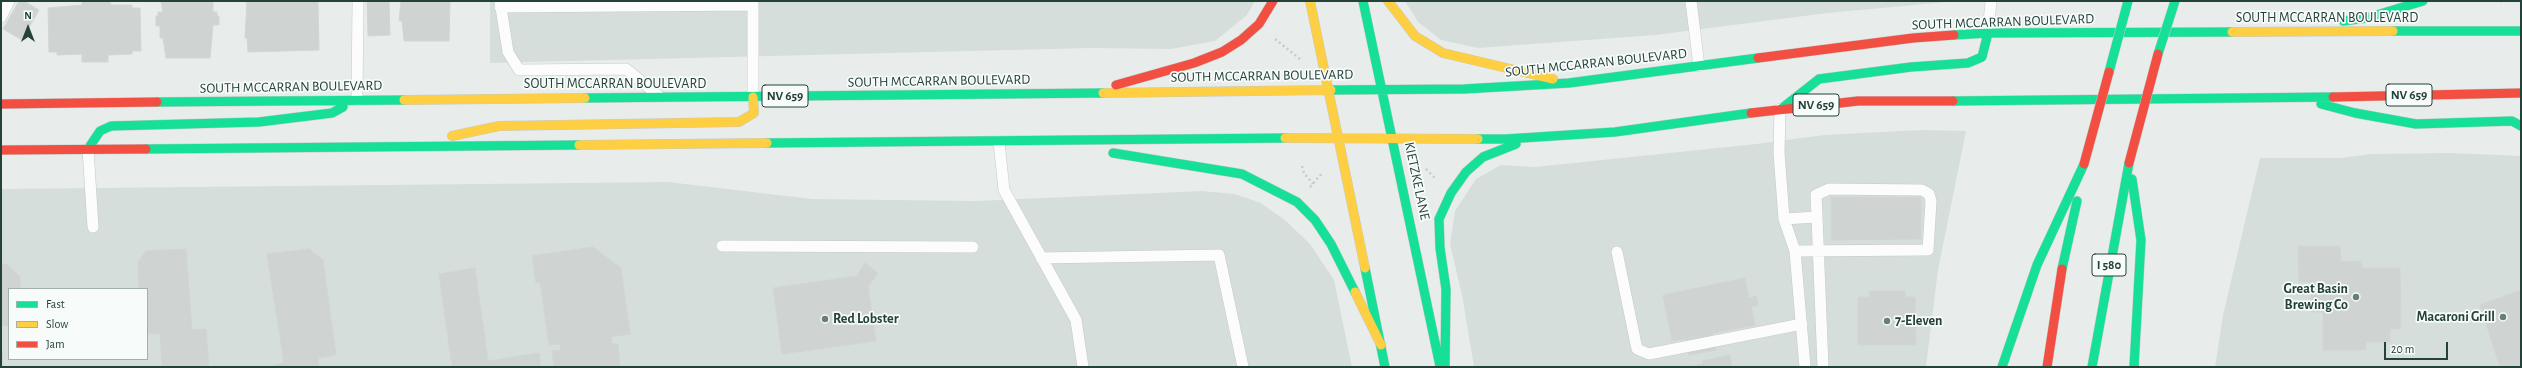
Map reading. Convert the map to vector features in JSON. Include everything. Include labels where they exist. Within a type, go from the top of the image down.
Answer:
[{"type":"main road","points":[[1089,93],[1194,63],[1222,52],[1241,40],[1259,24],[1273,1]]},
{"type":"main road","points":[[1310,1],[1337,139],[1385,367]]},
{"type":"main road","name":"KIETZKE LANE","points":[[1363,1],[1380,89],[1394,138],[1441,367]]},
{"type":"main road","points":[[1388,1],[1415,36],[1443,53],[1569,84]]},
{"type":"main road","points":[[2047,367],[2061,274],[2084,164],[2128,1]]},
{"type":"main road","name":"I 580","points":[[2092,367],[2129,162],[2153,71],[2174,1]]},
{"type":"main road","points":[[2268,33],[2367,18],[2423,1]]},
{"type":"main road","name":"SOUTH MCCARRAN BOULEVARD","points":[[1,104],[752,97],[1327,89],[1464,90],[1569,84],[1914,38],[1988,33],[2521,31]]},
{"type":"main road","points":[[1780,109],[1819,79],[1911,67],[1968,63],[1982,57],[1988,33]]},
{"type":"main road","name":"NV 659","points":[[1,150],[1534,138],[1653,128],[1780,109],[1858,101],[2297,98],[2521,93]]},
{"type":"main road","points":[[410,146],[499,126],[739,122],[754,113],[752,97]]},
{"type":"main road","points":[[2297,98],[2355,114],[2416,124],[2512,121],[2521,126]]},
{"type":"main road","points":[[88,150],[100,131],[111,126],[223,123],[302,118],[332,114],[357,100]]},
{"type":"main road","points":[[1445,367],[1446,289],[1440,248],[1439,219],[1451,193],[1466,172],[1483,157],[1534,138]]},
{"type":"main road","points":[[1020,142],[1088,150]]},
{"type":"main road","points":[[1103,151],[1242,174],[1297,202],[1315,220],[1332,244],[1381,345]]},
{"type":"main road","points":[[2129,162],[2141,240],[2134,367]]},
{"type":"main road","points":[[2002,367],[2037,265],[2084,164]]},
{"type":"lane","points":[[1,17],[9,1]]},
{"type":"lane","points":[[357,100],[358,1]]},
{"type":"lane","points":[[1691,1],[1699,66]]},
{"type":"lane","points":[[1988,33],[1991,1]]},
{"type":"lane","points":[[661,98],[626,69],[519,70],[508,52],[500,4],[753,3],[752,97]]},
{"type":"lane","points":[[1780,109],[1779,153],[1784,219],[1795,251],[1805,367]]},
{"type":"lane","points":[[999,142],[1004,190],[1076,320],[1081,367]]},
{"type":"lane","points":[[88,150],[92,227]]},
{"type":"lane","points":[[1795,251],[1818,251],[1928,250],[1931,201],[1929,194],[1922,190],[1829,189],[1816,195],[1818,251],[1823,367]]},
{"type":"lane","points":[[1784,219],[1817,217]]},
{"type":"lane","points":[[722,246],[973,247]]},
{"type":"lane","points":[[1617,252],[1637,349],[1649,354],[1802,324]]},
{"type":"lane","points":[[1042,258],[1219,255],[1243,367]]},
{"type":"path","points":[[1271,35],[1302,61]]},
{"type":"path","points":[[1302,166],[1304,173],[1313,184]]},
{"type":"path","points":[[1309,189],[1325,170]]},
{"type":"shaded area","points":[[490,1],[1255,1],[1247,15],[1215,41],[1171,49],[1091,48],[490,63]]},
{"type":"shaded area","points":[[1405,1],[1958,1],[1828,13],[1655,35],[1478,48],[1441,40],[1418,22]]},
{"type":"shaded area","points":[[1922,130],[1966,131],[1938,270],[1926,367],[1474,367],[1462,295],[1450,244],[1455,211],[1476,179],[1501,165],[1535,167],[1756,144],[1824,135]]},
{"type":"shaded area","points":[[2451,153],[2521,156],[2521,367],[2215,367],[2223,315],[2260,158],[2341,158],[2370,154]]},
{"type":"shaded area","points":[[668,182],[812,199],[976,201],[1202,191],[1235,194],[1261,203],[1286,221],[1310,244],[1334,280],[1352,367],[1,367],[1,189]]},
{"type":"building","points":[[19,1],[24,1],[39,10],[22,40],[3,29]]},
{"type":"building","points":[[82,1],[110,1],[111,5],[132,5],[132,8],[140,8],[141,51],[132,51],[132,54],[108,55],[108,62],[82,62],[82,54],[57,55],[57,52],[49,52],[48,8],[82,5]]},
{"type":"building","points":[[161,1],[213,1],[213,12],[217,12],[217,16],[219,16],[219,25],[213,25],[210,58],[166,58],[163,38],[160,38],[160,26],[156,26],[156,16],[158,16],[158,12],[163,12]]},
{"type":"building","points":[[247,1],[318,1],[319,50],[248,52],[247,38],[245,38]]},
{"type":"building","points":[[367,1],[389,1],[390,35],[368,36]]},
{"type":"building","points":[[401,1],[450,1],[449,41],[404,41],[402,21],[399,21]]},
{"type":"building","points":[[1831,197],[1921,197],[1921,239],[1831,240]]},
{"type":"building","name":"Great Basin Brewing Co","points":[[2298,246],[2340,246],[2341,262],[2361,261],[2362,268],[2400,268],[2401,329],[2390,329],[2390,342],[2366,342],[2366,350],[2323,350],[2323,312],[2311,312],[2310,282],[2299,282]]},
{"type":"building","points":[[593,247],[621,268],[630,334],[611,337],[612,344],[618,344],[620,367],[554,367],[552,351],[561,350],[560,344],[549,345],[540,282],[536,283],[532,256]]},
{"type":"building","points":[[186,249],[192,330],[206,329],[209,367],[162,367],[160,333],[148,334],[148,288],[139,288],[138,262],[146,251]]},
{"type":"building","points":[[309,249],[323,260],[336,355],[318,358],[319,367],[275,367],[274,365],[284,363],[267,254]]},
{"type":"building","name":"Red Lobster","points":[[865,263],[878,273],[868,287],[876,341],[782,354],[773,288],[857,276]]},
{"type":"building","points":[[1,264],[7,264],[20,277],[20,288],[8,288],[8,326],[1,326]]},
{"type":"building","points":[[475,268],[488,361],[539,353],[541,367],[447,367],[452,366],[439,274]]},
{"type":"building","points":[[1745,278],[1749,298],[1756,296],[1758,305],[1751,307],[1755,325],[1672,341],[1663,295]]},
{"type":"building","name":"Macaroni Grill","points":[[2521,290],[2521,367],[2500,367],[2480,305]]},
{"type":"building","name":"7-Eleven","points":[[1869,291],[1905,291],[1905,297],[1915,297],[1916,345],[1858,345],[1858,297],[1869,297]]},
{"type":"building","points":[[1712,334],[1716,350],[1689,355],[1686,339]]},
{"type":"building","points":[[2,348],[3,367],[1,367]]},
{"type":"building","points":[[1730,355],[1732,367],[1688,367],[1703,364],[1702,361]]},
{"type":"traffic: fast","points":[[1363,1],[1440,366]]},
{"type":"traffic: fast","points":[[2109,72],[2128,1]]},
{"type":"traffic: fast","points":[[2158,54],[2175,1]]},
{"type":"traffic: fast","points":[[2343,21],[2367,18],[2423,1]]},
{"type":"traffic: fast","points":[[2393,31],[2521,31]]},
{"type":"traffic: fast","points":[[1954,35],[1988,33],[2232,32]]},
{"type":"traffic: fast","points":[[1781,109],[1819,79],[1911,67],[1968,63],[1982,57],[1988,33]]},
{"type":"traffic: fast","points":[[1331,90],[1464,89],[1569,83],[1758,58]]},
{"type":"traffic: fast","points":[[585,98],[1103,93]]},
{"type":"traffic: fast","points":[[1953,101],[2333,97]]},
{"type":"traffic: fast","points":[[157,102],[404,100]]},
{"type":"traffic: fast","points":[[2321,104],[2355,113],[2416,124],[2512,121],[2521,126]]},
{"type":"traffic: fast","points":[[88,149],[100,131],[111,126],[259,122],[332,113],[343,107]]},
{"type":"traffic: fast","points":[[1478,139],[1506,139],[1615,132],[1751,113]]},
{"type":"traffic: fast","points":[[767,143],[1285,138]]},
{"type":"traffic: fast","points":[[1445,367],[1446,289],[1440,248],[1439,219],[1451,193],[1466,172],[1483,157],[1516,144]]},
{"type":"traffic: fast","points":[[146,149],[579,145]]},
{"type":"traffic: fast","points":[[1113,153],[1242,174],[1297,202],[1315,220],[1331,244],[1355,292]]},
{"type":"traffic: fast","points":[[2092,367],[2129,163]]},
{"type":"traffic: fast","points":[[2002,367],[2037,265],[2084,164]]},
{"type":"traffic: fast","points":[[2132,179],[2141,240],[2134,367]]},
{"type":"traffic: fast","points":[[2062,269],[2077,201]]},
{"type":"traffic: fast","points":[[1365,268],[1385,367]]},
{"type":"traffic: slow","points":[[1310,1],[1365,268]]},
{"type":"traffic: slow","points":[[1388,1],[1415,36],[1443,53],[1553,79]]},
{"type":"traffic: slow","points":[[2232,32],[2393,31]]},
{"type":"traffic: slow","points":[[1103,93],[1331,90]]},
{"type":"traffic: slow","points":[[452,136],[499,126],[739,122],[754,113],[753,97]]},
{"type":"traffic: slow","points":[[404,100],[585,98]]},
{"type":"traffic: slow","points":[[1285,138],[1478,139]]},
{"type":"traffic: slow","points":[[579,145],[767,143]]},
{"type":"traffic: slow","points":[[1355,292],[1381,345]]},
{"type":"traffic: jam","points":[[1116,85],[1194,63],[1222,52],[1241,40],[1259,24],[1273,1]]},
{"type":"traffic: jam","points":[[1758,58],[1913,38],[1954,35]]},
{"type":"traffic: jam","points":[[2129,163],[2158,54]]},
{"type":"traffic: jam","points":[[2084,164],[2109,72]]},
{"type":"traffic: jam","points":[[2333,97],[2521,93]]},
{"type":"traffic: jam","points":[[1751,113],[1858,101],[1953,101]]},
{"type":"traffic: jam","points":[[1,104],[157,102]]},
{"type":"traffic: jam","points":[[1,150],[146,149]]},
{"type":"traffic: jam","points":[[2047,367],[2062,269]]},
{"type":"place","name":"Great Basin Brewing Co","points":[[2356,297]]},
{"type":"place","name":"Macaroni Grill","points":[[2503,317]]},
{"type":"place","name":"Red Lobster","points":[[825,319]]},
{"type":"place","name":"7-Eleven","points":[[1887,321]]}]
